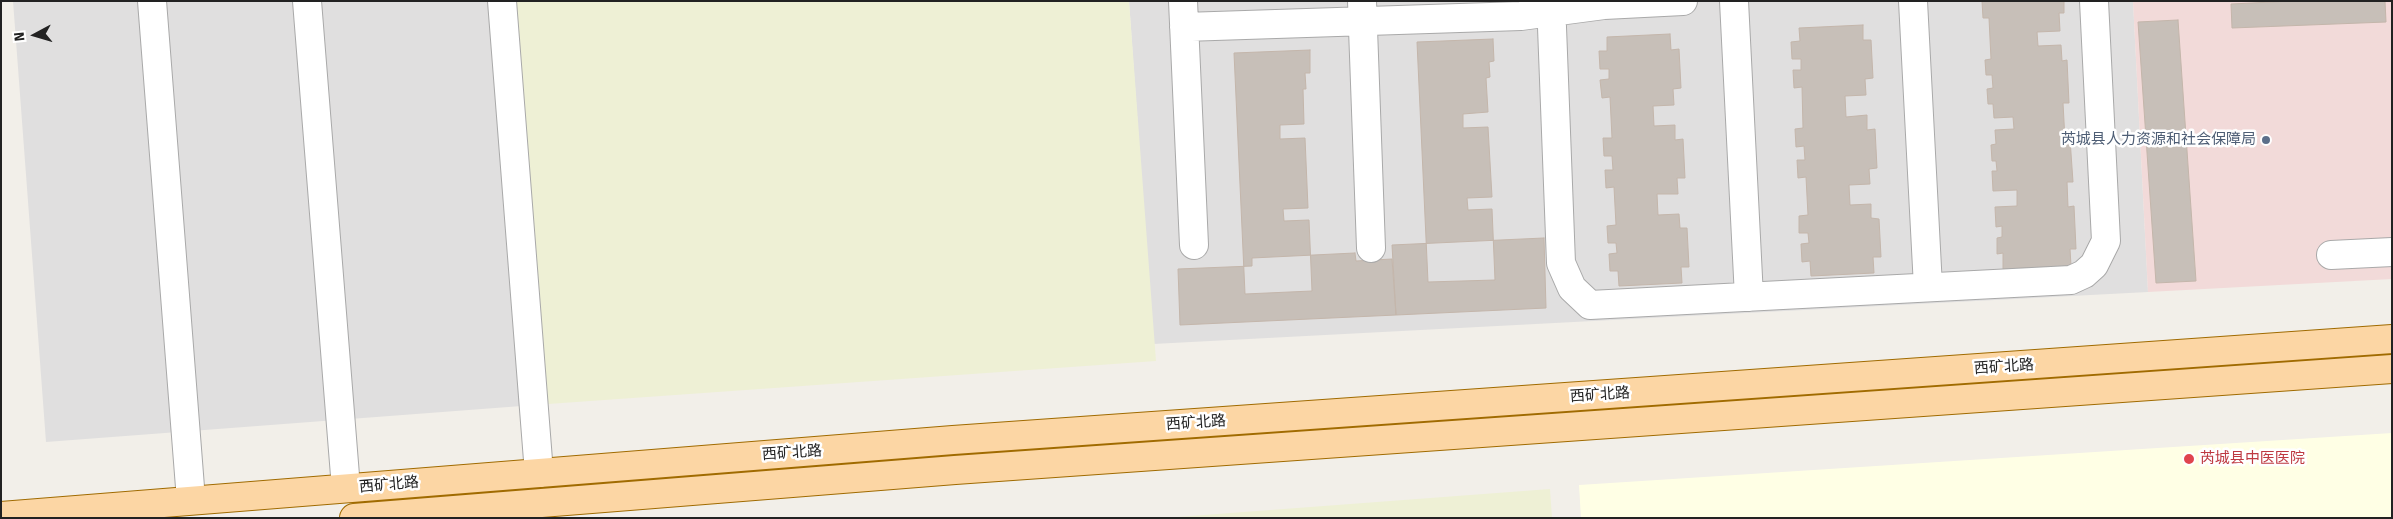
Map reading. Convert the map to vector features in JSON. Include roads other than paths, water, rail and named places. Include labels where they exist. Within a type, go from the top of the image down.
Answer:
[{"type":"main road","name":"西矿北路","points":[[1,516],[973,439],[2392,339]]},
{"type":"main road","name":"西矿北路","points":[[354,518],[535,511],[955,470],[2392,369]]},
{"type":"lane","points":[[152,1],[192,500]]},
{"type":"lane","points":[[307,1],[346,488]]},
{"type":"lane","points":[[502,1],[539,473]]},
{"type":"lane","points":[[1194,244],[1184,14],[1363,11],[1521,16],[1551,6],[1683,1]]},
{"type":"lane","points":[[1734,1],[1749,297]]},
{"type":"lane","points":[[1913,1],[1928,288]]},
{"type":"lane","points":[[1551,6],[1561,263],[1572,288],[1590,305],[2071,280],[2084,274],[2094,266],[2102,254],[2106,241],[2094,1]]},
{"type":"lane","points":[[1363,11],[1371,248]]},
{"type":"lane","points":[[2331,255],[2392,252]]},
{"type":"place","name":"芮城县人力资源和社会保障局","points":[[2266,140]]},
{"type":"place","name":"芮城县中医医院","points":[[2189,459]]}]
